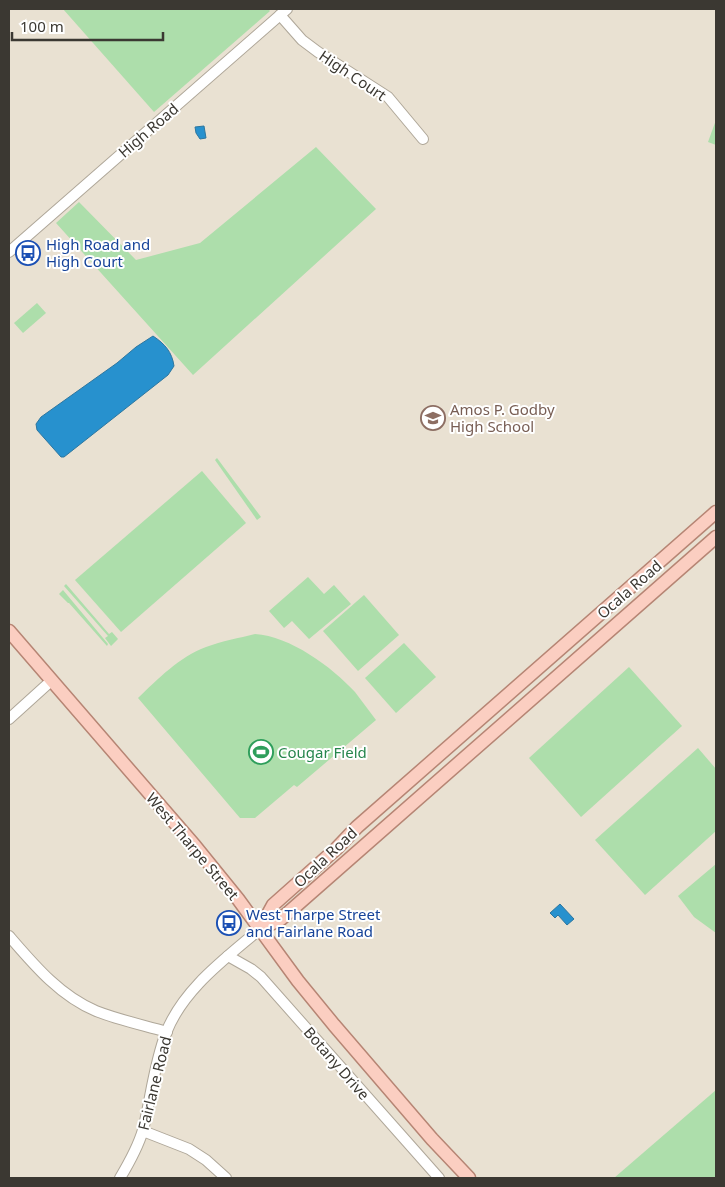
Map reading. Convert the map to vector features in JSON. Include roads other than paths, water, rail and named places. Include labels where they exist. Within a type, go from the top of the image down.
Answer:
[{"type":"main road","name":"Ocala Road","points":[[260,929],[273,905],[411,779],[716,512]]},
{"type":"main road","name":"Ocala Road","points":[[260,929],[281,918],[716,537]]},
{"type":"main road","points":[[684,540],[697,555]]},
{"type":"main road","points":[[666,557],[678,571]]},
{"type":"main road","name":"West Tharpe Street","points":[[9,631],[195,846],[334,1025],[432,1139],[469,1178]]},
{"type":"main road","points":[[411,779],[424,794]]},
{"type":"street","name":"High Court","points":[[283,12],[302,40],[388,97],[423,139]]},
{"type":"street","name":"High Road","points":[[9,252],[283,12]]},
{"type":"street","points":[[9,719],[51,681]]},
{"type":"street","name":"Fairlane Road","points":[[120,1178],[132,1158],[143,1131],[155,1070],[166,1032],[192,993],[208,974],[260,929]]},
{"type":"street","points":[[9,936],[61,990],[82,1004],[116,1018],[166,1032]]},
{"type":"street","name":"Botany Drive","points":[[228,956],[261,977],[439,1178]]},
{"type":"street","points":[[143,1131],[189,1149],[206,1160],[226,1178]]},
{"type":"water","points":[[204,126],[206,138],[200,139],[195,127]]},
{"type":"water","points":[[153,336],[164,345],[172,357],[174,366],[168,375],[64,457],[61,457],[37,430],[36,424],[41,417]]},
{"type":"water","points":[[560,904],[574,919],[567,925],[558,915],[555,918],[550,913]]},
{"type":"place","name":"High Road and High Court","points":[[28,253]]},
{"type":"place","name":"Amos P. Godby High School","points":[[433,418]]},
{"type":"place","name":"Cougar Field","points":[[261,752]]},
{"type":"place","name":"West Tharpe Street and Fairlane Road","points":[[229,923]]}]
